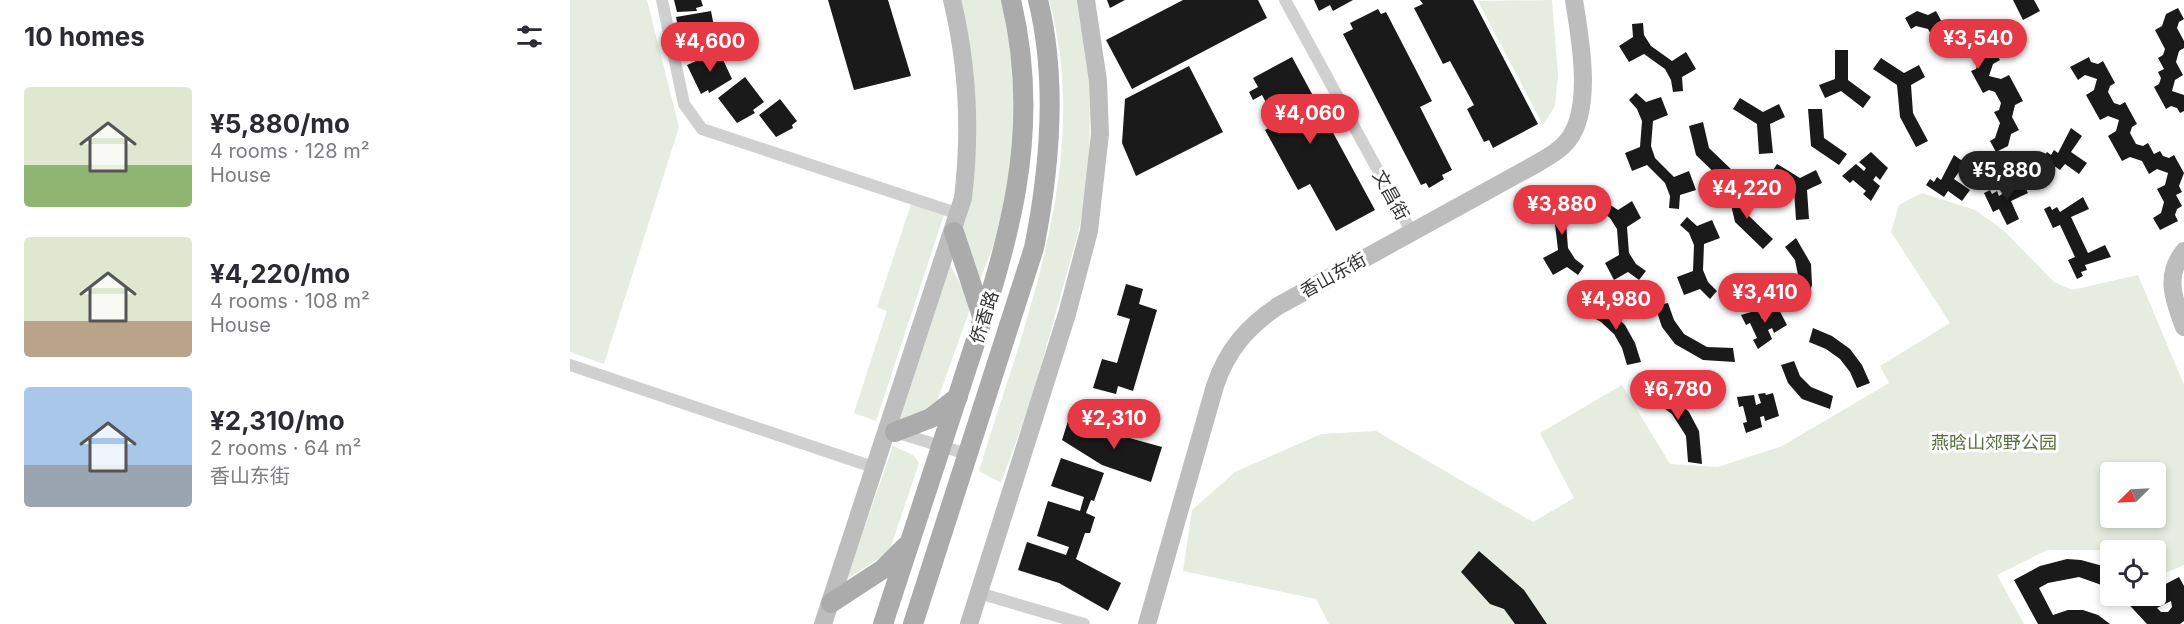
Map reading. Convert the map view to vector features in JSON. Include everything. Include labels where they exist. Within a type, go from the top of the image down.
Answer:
[{"type":"main road","points":[[823,624],[876,468],[891,431],[956,223],[968,156],[968,115],[960,33],[952,0]]},
{"type":"main road","name":"侨香路","points":[[883,624],[1009,234],[1023,152],[1024,111],[1020,59],[1011,0]]},
{"type":"main road","name":"侨香路","points":[[913,624],[1034,248],[1044,199],[1049,99],[1038,0]]},
{"type":"main road","points":[[969,624],[1067,314],[1089,231],[1100,134],[1098,81],[1086,0]]},
{"type":"main road","name":"香山东街","points":[[1147,624],[1215,386],[1230,351],[1256,322],[1278,306],[1536,164],[1569,140],[1578,121],[1582,98],[1574,0]]},
{"type":"main road","points":[[956,223],[983,319]]},
{"type":"main road","points":[[2184,251],[2177,260],[2171,282],[2184,327]]},
{"type":"main road","points":[[891,431],[931,418],[958,395],[984,401]]},
{"type":"main road","points":[[831,603],[891,562],[910,542]]},
{"type":"main road","points":[[900,575],[926,584]]},
{"type":"street","points":[[662,0],[684,104],[702,129],[956,223]]},
{"type":"street","name":"文昌街","points":[[1285,0],[1411,231]]},
{"type":"street","points":[[570,365],[876,468]]},
{"type":"street","points":[[891,431],[967,454]]},
{"type":"street","points":[[979,593],[1084,624]]},
{"type":"green space","points":[[570,0],[647,0],[679,127],[604,364],[570,352]]},
{"type":"green space","points":[[959,0],[1002,0],[1011,46],[1017,103],[1004,219],[979,282],[959,230]]},
{"type":"green space","points":[[1049,0],[1079,0],[1090,81],[1089,180],[1078,233],[1032,398],[1001,483],[979,471],[1033,298],[1048,239],[1058,179],[1063,120],[1061,60]]},
{"type":"green space","points":[[1552,0],[1558,75],[1555,106],[1543,125],[1478,1]]},
{"type":"green space","name":"燕晗山郊野公园","points":[[1922,193],[1975,210],[2003,230],[2054,282],[2072,290],[2138,275],[2184,385],[2184,565],[2166,573],[2166,540],[2100,540],[2100,550],[2047,550],[1997,575],[2024,624],[1329,624],[1316,599],[1183,571],[1192,510],[1235,472],[1321,434],[1376,431],[1533,522],[1574,498],[1540,433],[1622,385],[1670,464],[1718,467],[1782,446],[1889,383],[1880,366],[1950,323],[1891,232],[1899,205]]},
{"type":"green space","points":[[912,201],[945,212],[876,421],[854,413],[887,311],[877,307]]},
{"type":"green space","points":[[949,263],[967,296],[970,309],[935,407],[908,419],[899,420]]},
{"type":"green space","points":[[893,446],[913,455],[919,463],[889,552],[846,580]]},
{"type":"building","points":[[674,0],[701,0],[703,6],[696,8],[697,11],[677,12]]},
{"type":"building","points":[[828,0],[888,0],[911,76],[854,90]]},
{"type":"building","points":[[1107,0],[1125,0],[1110,8]]},
{"type":"building","points":[[1183,0],[1258,0],[1267,18],[1132,89],[1106,40]]},
{"type":"building","points":[[1314,0],[1353,0],[1333,11],[1330,5],[1319,11]]},
{"type":"building","points":[[1420,0],[1473,0],[1538,124],[1493,148],[1489,140],[1484,142],[1467,109],[1474,105],[1450,61],[1443,64],[1414,8],[1423,4]]},
{"type":"building","points":[[2013,0],[2034,0],[2040,11],[2023,20]]},
{"type":"building","points":[[2178,8],[2184,19],[2179,22],[2177,28],[2184,41],[2184,48],[2179,51],[2176,62],[2183,75],[2175,80],[2172,91],[2184,95],[2184,111],[2180,113],[2177,108],[2171,106],[2166,109],[2154,87],[2159,84],[2161,78],[2158,72],[2164,69],[2158,58],[2163,55],[2165,49],[2155,30],[2162,26],[2166,14]]},
{"type":"building","points":[[1378,9],[1381,14],[1386,12],[1432,101],[1420,107],[1452,170],[1442,175],[1444,179],[1429,188],[1426,183],[1421,185],[1343,34],[1353,29],[1350,23]]},
{"type":"building","points":[[711,11],[717,42],[703,44],[703,47],[682,48],[676,17]]},
{"type":"building","points":[[1917,11],[1928,15],[1936,11],[1943,24],[1952,26],[1960,22],[1967,35],[1978,38],[1986,34],[2000,60],[1993,64],[1989,76],[2001,79],[2009,75],[2023,101],[2015,105],[2012,117],[2019,130],[2011,134],[2008,146],[1996,152],[1990,141],[1995,138],[2000,123],[1994,112],[1999,110],[2001,103],[1995,92],[1989,90],[1983,93],[1971,71],[1976,69],[1978,62],[1972,51],[1966,49],[1961,52],[1955,41],[1939,37],[1934,40],[1928,29],[1916,26],[1911,29],[1905,18]]},
{"type":"building","points":[[1643,23],[1644,35],[1651,46],[1672,61],[1686,52],[1696,69],[1682,77],[1683,91],[1673,92],[1671,80],[1665,69],[1644,54],[1629,62],[1619,46],[1633,37],[1632,24]]},
{"type":"building","points":[[1835,50],[1848,50],[1848,80],[1871,97],[1863,108],[1841,91],[1825,98],[1819,85],[1835,79]]},
{"type":"building","points":[[719,51],[732,79],[709,93],[708,90],[701,94],[687,65]]},
{"type":"building","points":[[1292,57],[1375,210],[1336,231],[1310,184],[1298,190],[1265,130],[1277,123],[1262,95],[1253,100],[1249,92],[1258,87],[1253,78]]},
{"type":"building","points":[[2089,57],[2091,62],[2098,64],[2103,61],[2115,83],[2110,86],[2108,92],[2114,103],[2120,105],[2125,102],[2137,124],[2132,127],[2130,133],[2136,144],[2143,146],[2148,143],[2154,154],[2160,151],[2163,156],[2169,158],[2174,155],[2184,173],[2179,186],[2182,192],[2176,195],[2182,206],[2177,209],[2175,215],[2178,221],[2160,230],[2153,218],[2161,213],[2164,202],[2157,189],[2165,185],[2168,173],[2157,169],[2149,174],[2142,161],[2130,157],[2122,161],[2108,136],[2116,131],[2119,120],[2108,116],[2100,120],[2086,95],[2094,90],[2097,79],[2085,75],[2078,80],[2070,67]]},
{"type":"building","points":[[1881,58],[1904,73],[1919,65],[1925,77],[1911,85],[1913,113],[1928,141],[1916,147],[1900,117],[1897,85],[1873,69]]},
{"type":"building","points":[[1189,66],[1223,132],[1136,176],[1122,143],[1125,99]]},
{"type":"building","points":[[745,77],[764,102],[753,110],[755,113],[737,123],[718,98]]},
{"type":"building","points":[[1636,93],[1646,102],[1661,97],[1668,115],[1653,121],[1651,146],[1655,158],[1674,177],[1689,171],[1696,190],[1680,195],[1679,209],[1669,208],[1670,196],[1665,183],[1647,165],[1632,171],[1625,153],[1640,147],[1642,121],[1637,109],[1629,100]]},
{"type":"building","points":[[1740,98],[1763,112],[1779,104],[1785,117],[1770,124],[1773,153],[1759,154],[1757,124],[1733,109]]},
{"type":"building","points":[[780,99],[797,121],[792,125],[793,128],[776,137],[759,115]]},
{"type":"building","points":[[1808,109],[1822,109],[1824,138],[1847,154],[1839,165],[1811,146]]},
{"type":"building","points":[[1703,122],[1709,148],[1734,172],[1724,182],[1696,155],[1689,126]]},
{"type":"building","points":[[2071,128],[2082,136],[2071,152],[2087,163],[2079,174],[2065,164],[2060,170],[2043,158],[2047,152],[2051,155],[2054,150],[2058,153]]},
{"type":"building","points":[[1871,152],[1888,168],[1880,180],[1876,176],[1873,180],[1880,186],[1871,201],[1863,194],[1866,191],[1853,180],[1850,183],[1842,176],[1856,164],[1864,171],[1866,168],[1859,162]]},
{"type":"building","points":[[1954,155],[1965,163],[1954,179],[1970,190],[1962,201],[1948,191],[1944,197],[1926,185],[1930,179],[1934,182],[1937,177],[1941,180]]},
{"type":"building","points":[[1777,164],[1800,178],[1816,170],[1822,183],[1807,190],[1809,219],[1796,220],[1794,190],[1770,175]]},
{"type":"building","points":[[2022,181],[2028,193],[2011,201],[2019,219],[2007,225],[1999,209],[1993,212],[1984,193],[1990,190],[1992,194],[1997,191],[1999,196]]},
{"type":"building","points":[[1742,189],[1748,215],[1773,239],[1763,249],[1735,222],[1728,192]]},
{"type":"building","points":[[1545,197],[1556,205],[1571,197],[1580,213],[1566,222],[1568,248],[1575,259],[1584,266],[1578,275],[1567,267],[1553,275],[1543,258],[1558,250],[1555,224],[1549,213],[1539,206]]},
{"type":"building","points":[[2083,197],[2089,209],[2071,217],[2088,253],[2105,245],[2111,257],[2085,265],[2087,270],[2081,272],[2083,276],[2077,279],[2068,260],[2075,257],[2060,225],[2053,228],[2044,209],[2050,206],[2052,210],[2057,207],[2060,212]]},
{"type":"building","points":[[1632,201],[1641,218],[1627,227],[1629,253],[1636,264],[1646,271],[1639,280],[1628,272],[1614,280],[1605,263],[1619,255],[1617,229],[1610,218],[1600,210],[1606,202],[1618,210]]},
{"type":"building","points":[[1687,217],[1697,226],[1712,220],[1720,238],[1704,244],[1703,270],[1708,282],[1717,291],[1710,299],[1700,289],[1684,295],[1677,277],[1693,271],[1694,245],[1689,233],[1680,225]]},
{"type":"building","points":[[1796,238],[1811,264],[1812,285],[1806,304],[1793,298],[1798,275],[1795,260],[1785,247]]},
{"type":"building","points":[[1126,284],[1143,289],[1139,304],[1157,310],[1133,391],[1118,386],[1116,394],[1093,388],[1102,359],[1117,363],[1130,319],[1117,315]]},
{"type":"building","points":[[1591,300],[1610,310],[1625,325],[1635,343],[1641,362],[1627,365],[1622,348],[1614,334],[1601,322],[1585,313]]},
{"type":"building","points":[[1668,303],[1674,320],[1684,334],[1707,347],[1733,348],[1735,362],[1703,360],[1675,344],[1662,327],[1655,306]]},
{"type":"building","points":[[1776,304],[1787,325],[1774,333],[1772,328],[1768,330],[1772,339],[1758,349],[1753,340],[1757,338],[1750,323],[1746,325],[1741,315],[1758,310],[1762,319],[1766,317],[1762,309]]},
{"type":"building","points":[[1813,328],[1832,336],[1850,349],[1862,365],[1870,383],[1857,388],[1850,372],[1840,359],[1826,349],[1809,342]]},
{"type":"building","points":[[1794,361],[1800,376],[1811,387],[1833,396],[1830,409],[1802,399],[1788,383],[1781,365]]},
{"type":"building","points":[[1644,385],[1674,397],[1689,412],[1699,431],[1702,464],[1688,462],[1686,436],[1672,414],[1658,404],[1641,399]]},
{"type":"building","points":[[1765,393],[1766,395],[1773,393],[1779,416],[1765,421],[1764,416],[1760,417],[1762,427],[1746,433],[1743,423],[1747,422],[1743,406],[1739,407],[1737,397],[1754,395],[1756,405],[1761,403],[1758,394]]},
{"type":"building","points":[[1068,421],[1162,447],[1151,482],[1102,465],[1062,440]]},
{"type":"building","points":[[1061,458],[1104,473],[1094,501],[1091,500],[1086,513],[1095,517],[1090,533],[1085,533],[1076,559],[1121,583],[1108,611],[1059,583],[1018,570],[1027,542],[1066,555],[1069,547],[1037,536],[1048,501],[1080,511],[1084,497],[1051,486]]},
{"type":"building","points":[[1479,551],[1524,590],[1547,624],[1515,624],[1504,609],[1490,604],[1461,572]]},
{"type":"building","points":[[2067,559],[2100,565],[2100,584],[2079,577],[2048,583],[2039,588],[2053,615],[2068,610],[2083,610],[2098,615],[2110,624],[2038,624],[2014,580],[2040,566]]},
{"type":"building","points":[[2179,577],[2184,586],[2184,621],[2180,624],[2147,624],[2130,606],[2161,606],[2157,608],[2161,612],[2168,612],[2172,607],[2171,601],[2166,604],[2166,584]]}]
